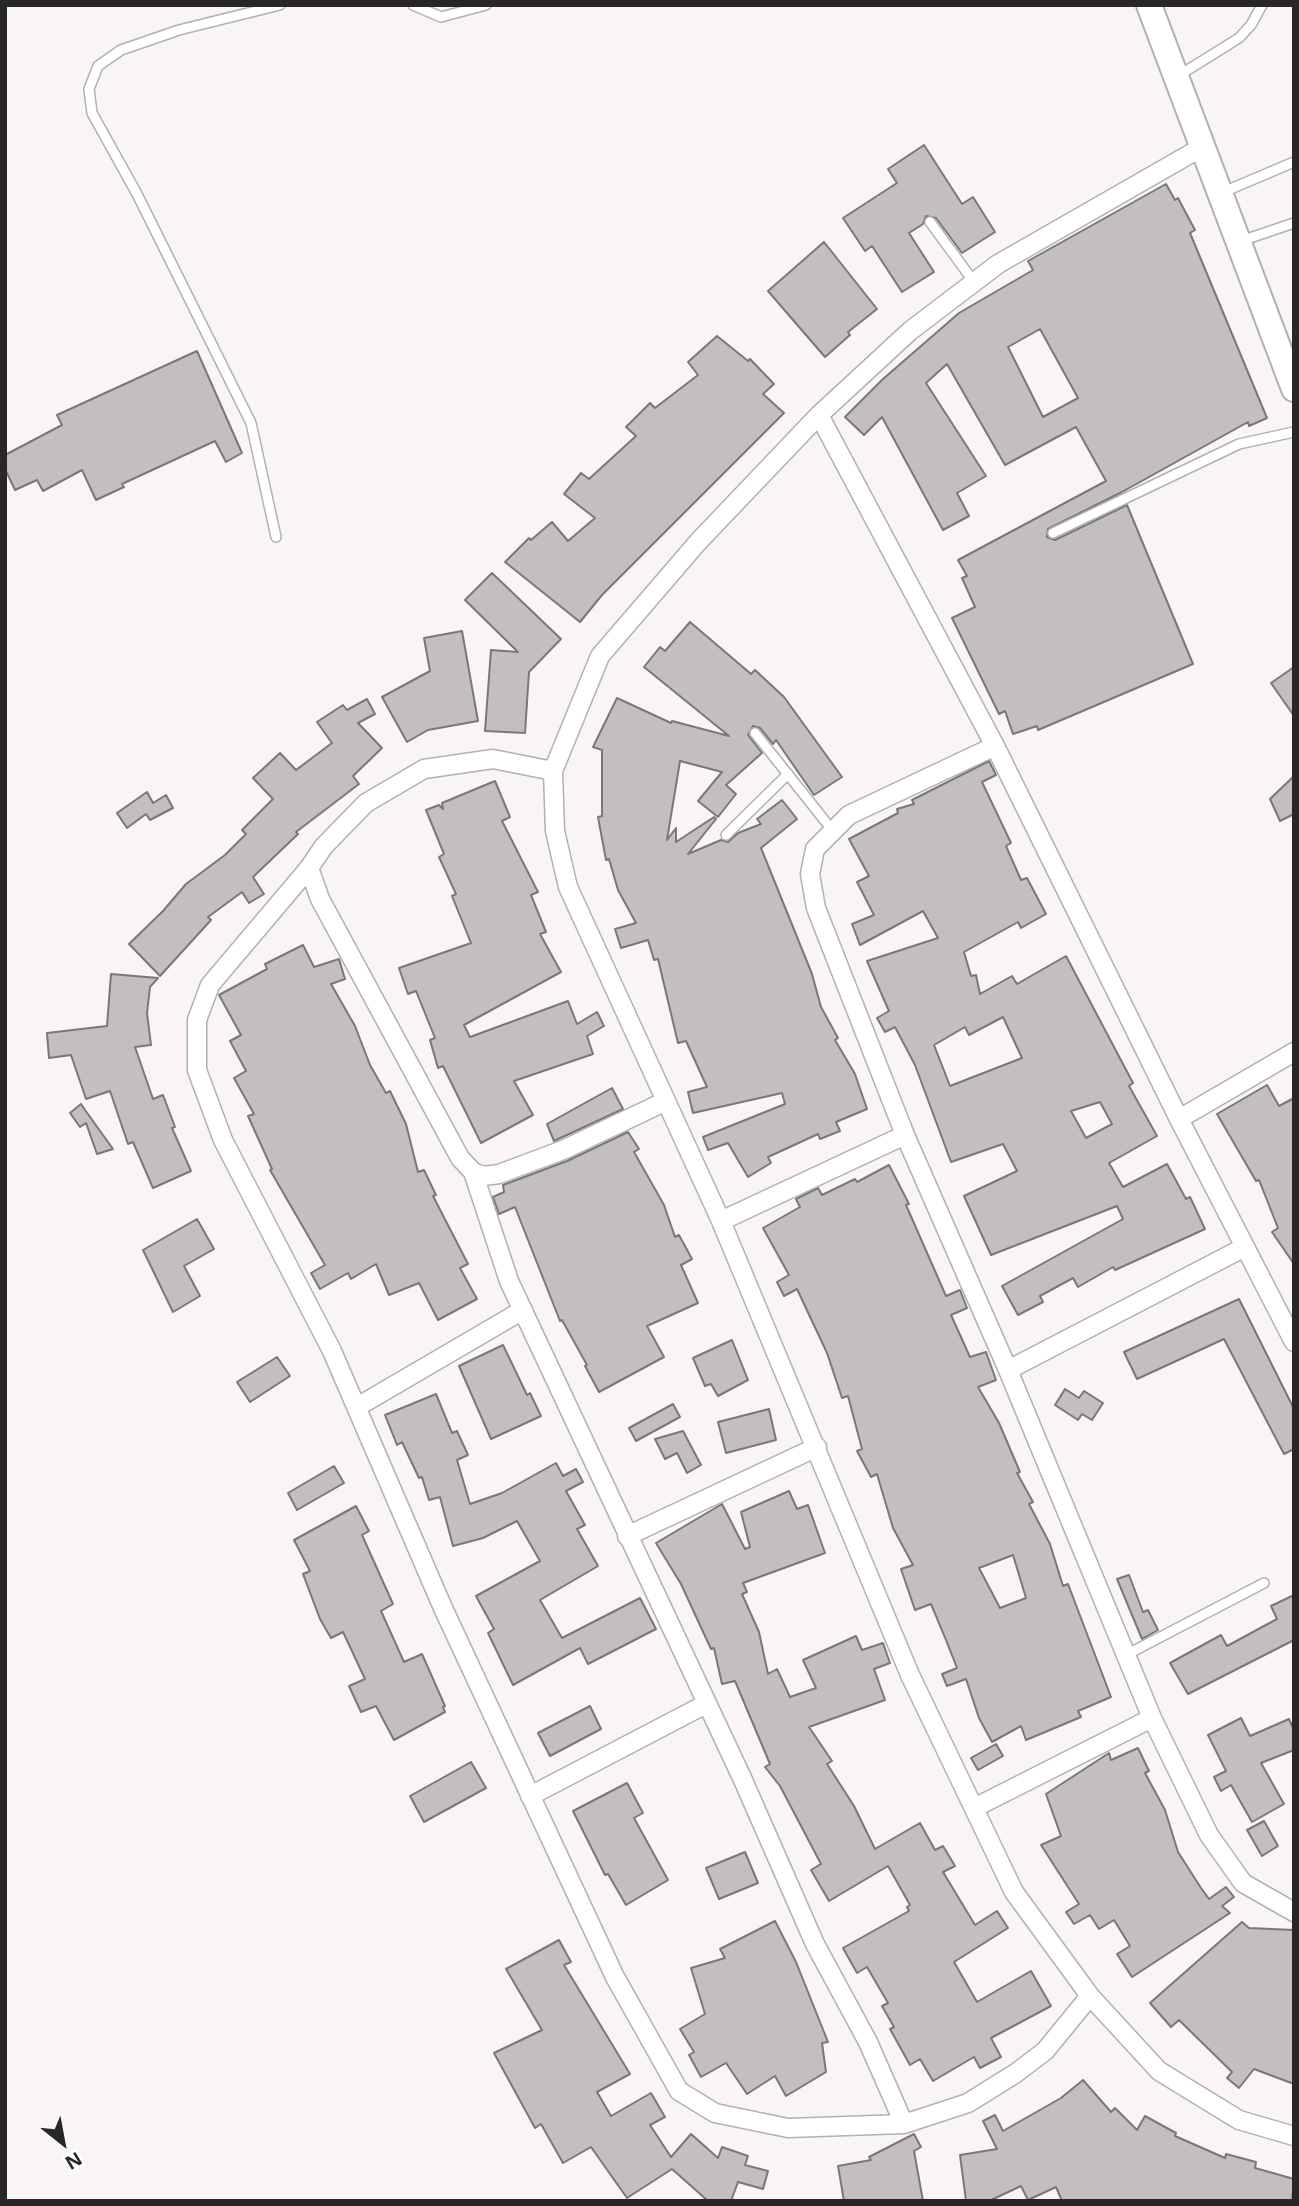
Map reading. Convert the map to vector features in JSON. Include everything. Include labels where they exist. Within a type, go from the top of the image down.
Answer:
[{"type":"main road","points":[[1149,5],[1292,380]]},
{"type":"street","points":[[1203,146],[998,264],[910,331],[818,415],[698,542],[600,656],[553,771],[555,831],[568,887],[664,1102],[721,1221],[910,1675],[1014,1892],[1090,1996],[1159,2071],[1239,2120],[1294,2136]]},
{"type":"street","points":[[818,415],[995,746],[1179,1119],[1294,1342]]},
{"type":"street","points":[[995,746],[849,815],[815,849],[810,874],[816,908],[905,1135],[1008,1370],[1152,1718],[1209,1835],[1243,1883],[1294,1912]]},
{"type":"street","points":[[553,771],[493,760],[424,769],[366,803],[324,846],[309,868],[210,985],[197,1020],[197,1070],[223,1140],[331,1351],[443,1608],[615,1977],[679,2091],[715,2113],[788,2128],[904,2124],[968,2103],[1016,2073],[1045,2051],[1090,1996]]},
{"type":"street","points":[[309,868],[332,922],[460,1158],[473,1172],[505,1270],[523,1310],[815,1944],[868,2042],[904,2124]]},
{"type":"street","points":[[1179,1119],[1294,1052]]},
{"type":"street","points":[[473,1172],[484,1176],[499,1174],[563,1150],[664,1102]]},
{"type":"street","points":[[721,1221],[905,1135]]},
{"type":"street","points":[[1008,1370],[1245,1247]]},
{"type":"street","points":[[357,1407],[523,1310]]},
{"type":"street","points":[[627,1536],[817,1447]]},
{"type":"street","points":[[530,1796],[706,1704]]},
{"type":"street","points":[[974,1808],[1152,1718]]},
{"type":"lane","points":[[276,537],[251,423],[137,194],[92,113],[89,89],[98,66],[121,50],[179,30],[281,5]]},
{"type":"lane","points":[[413,5],[441,17],[486,5]]},
{"type":"lane","points":[[1177,77],[1239,38],[1262,5]]},
{"type":"lane","points":[[1221,193],[1294,162]]},
{"type":"lane","points":[[930,222],[974,282]]},
{"type":"lane","points":[[1239,241],[1294,223]]},
{"type":"lane","points":[[1053,533],[1239,444],[1294,432]]},
{"type":"lane","points":[[755,733],[833,831]]},
{"type":"lane","points":[[726,835],[788,774]]},
{"type":"lane","points":[[1126,1655],[1264,1583]]},
{"type":"building","points":[[924,145],[962,204],[973,197],[995,232],[962,253],[936,218],[926,216],[923,224],[909,233],[934,272],[902,292],[872,246],[865,251],[843,218],[897,183],[888,169]]},
{"type":"building","points":[[1166,184],[1175,200],[1178,198],[1195,230],[1190,233],[1267,418],[1249,426],[1248,422],[1122,492],[1048,529],[1047,537],[1055,540],[1127,505],[1193,664],[1038,730],[1037,726],[1013,734],[1005,711],[999,714],[952,618],[975,607],[962,578],[967,576],[958,560],[1106,481],[1076,427],[1005,465],[947,364],[926,383],[986,476],[957,493],[969,516],[943,530],[882,417],[864,435],[845,417],[883,379],[959,313],[1033,270],[1028,261]],"holes":[[[1040,329],[1078,398],[1043,417],[1008,347]]]},
{"type":"building","points":[[824,242],[877,309],[848,332],[850,335],[825,357],[768,291]]},
{"type":"building","points":[[717,336],[748,361],[750,359],[774,384],[763,394],[784,413],[602,595],[580,622],[505,562],[529,538],[531,540],[552,522],[568,541],[595,518],[564,494],[581,473],[589,479],[636,436],[626,427],[650,403],[655,408],[698,375],[688,362]]},
{"type":"building","points":[[197,351],[242,453],[226,462],[215,441],[122,484],[124,487],[96,500],[82,470],[43,491],[37,480],[15,490],[5,469],[5,455],[62,425],[57,415]]},
{"type":"building","points":[[492,573],[561,639],[529,672],[525,733],[485,731],[491,650],[518,652],[465,600]]},
{"type":"building","points":[[690,622],[751,674],[755,670],[784,697],[842,777],[814,795],[776,740],[773,744],[760,728],[753,726],[748,735],[762,753],[726,785],[736,794],[718,817],[698,801],[722,772],[680,761],[667,840],[676,828],[676,842],[714,817],[716,819],[688,854],[721,840],[728,842],[738,833],[761,824],[757,819],[782,800],[797,819],[761,848],[812,974],[821,1007],[838,1038],[835,1040],[855,1074],[867,1109],[836,1122],[840,1131],[820,1139],[818,1134],[768,1157],[771,1163],[748,1177],[728,1143],[708,1150],[703,1137],[785,1104],[782,1093],[693,1113],[688,1092],[707,1087],[686,1041],[678,1043],[658,959],[654,960],[648,940],[621,948],[615,929],[636,923],[618,890],[609,859],[606,860],[598,817],[602,816],[602,750],[593,747],[617,698],[671,723],[672,721],[729,736],[644,667],[660,647],[665,651]]},
{"type":"building","points":[[462,631],[478,721],[428,730],[407,742],[382,697],[430,671],[424,638]]},
{"type":"building","points":[[1294,667],[1294,716],[1271,683]]},
{"type":"building","points":[[367,699],[375,714],[358,723],[382,748],[353,776],[359,784],[296,832],[298,834],[253,877],[264,894],[249,903],[242,892],[208,917],[211,920],[160,976],[129,944],[186,884],[225,855],[246,834],[242,830],[273,799],[253,778],[280,753],[296,770],[332,743],[317,722],[343,705],[347,710]]},
{"type":"building","points":[[989,761],[996,775],[982,782],[1011,843],[1006,846],[1021,880],[1027,878],[1046,914],[1021,928],[1018,922],[964,952],[971,976],[976,975],[980,994],[1012,976],[1017,984],[1066,956],[1133,1083],[1129,1086],[1157,1136],[1109,1163],[1123,1187],[1167,1164],[1186,1199],[1190,1197],[1205,1229],[1115,1270],[1113,1267],[1078,1287],[1073,1278],[1040,1296],[1043,1302],[1018,1315],[1002,1286],[1123,1219],[1117,1206],[991,1255],[964,1196],[1017,1171],[1003,1144],[951,1162],[915,1065],[895,1027],[885,1032],[877,1018],[889,1011],[867,961],[938,938],[923,911],[860,945],[852,924],[874,915],[857,882],[869,876],[849,839],[898,813],[897,809],[914,804],[912,800]],"holes":[[[1003,1017],[1022,1058],[950,1086],[934,1045],[965,1027],[969,1035]],[[1100,1102],[1112,1124],[1086,1138],[1071,1111]]]},
{"type":"building","points":[[1294,776],[1294,814],[1280,821],[1270,799]]},
{"type":"building","points":[[495,781],[510,817],[502,821],[538,892],[531,895],[546,932],[540,934],[561,972],[464,1025],[470,1037],[568,1001],[577,1024],[597,1012],[604,1026],[587,1036],[593,1054],[514,1081],[533,1115],[481,1143],[443,1066],[438,1068],[430,1040],[435,1038],[416,991],[408,994],[399,968],[471,943],[452,896],[456,894],[439,857],[444,854],[426,810],[439,805],[443,809],[442,803]]},
{"type":"building","points":[[147,792],[153,803],[166,795],[173,808],[150,820],[146,814],[127,828],[117,813]]},
{"type":"building","points":[[303,945],[314,967],[339,959],[345,979],[331,984],[355,1026],[370,1065],[386,1093],[390,1091],[406,1124],[418,1172],[424,1170],[436,1195],[433,1196],[468,1264],[460,1268],[477,1299],[438,1320],[419,1283],[389,1295],[376,1264],[351,1279],[348,1273],[320,1289],[311,1273],[325,1265],[270,1170],[272,1169],[248,1116],[254,1114],[234,1078],[246,1071],[230,1041],[241,1035],[219,995],[267,969],[265,964]]},
{"type":"building","points":[[111,974],[158,978],[150,987],[147,1013],[151,1045],[135,1047],[153,1099],[163,1095],[175,1127],[172,1128],[191,1171],[153,1188],[133,1142],[128,1144],[110,1091],[86,1099],[71,1055],[49,1058],[47,1033],[107,1026]]},
{"type":"building","points":[[1267,1085],[1279,1106],[1294,1098],[1294,1264],[1272,1232],[1278,1228],[1259,1180],[1256,1181],[1217,1114]]},
{"type":"building","points":[[612,1088],[623,1109],[554,1141],[547,1124]]},
{"type":"building","points":[[81,1104],[113,1149],[97,1154],[86,1123],[80,1127],[70,1113]]},
{"type":"building","points":[[628,1132],[639,1149],[634,1152],[664,1205],[675,1237],[679,1235],[692,1259],[681,1265],[698,1303],[647,1326],[664,1357],[599,1392],[585,1366],[587,1365],[562,1320],[560,1321],[515,1207],[499,1214],[493,1197],[504,1192],[503,1185],[567,1161]]},
{"type":"building","points":[[889,1165],[909,1204],[906,1205],[946,1296],[960,1290],[967,1308],[951,1315],[970,1357],[986,1352],[996,1380],[978,1387],[999,1423],[1020,1472],[1017,1473],[1033,1502],[1029,1504],[1050,1544],[1063,1586],[1068,1584],[1111,1697],[1078,1711],[1081,1717],[1026,1740],[1021,1726],[992,1742],[979,1718],[966,1679],[947,1686],[942,1674],[957,1668],[931,1604],[915,1610],[901,1569],[913,1565],[893,1528],[877,1474],[871,1477],[857,1451],[862,1449],[848,1396],[842,1398],[827,1353],[797,1289],[784,1296],[777,1282],[789,1275],[763,1228],[800,1207],[796,1199],[818,1188],[822,1195],[855,1179],[857,1182]],"holes":[[[1013,1555],[1026,1598],[1000,1608],[979,1568]]]},
{"type":"building","points":[[197,1219],[214,1249],[184,1266],[200,1296],[173,1312],[143,1250]]},
{"type":"building","points":[[1239,1299],[1294,1409],[1294,1449],[1284,1454],[1224,1339],[1137,1379],[1124,1352]]},
{"type":"building","points":[[732,1340],[748,1380],[718,1396],[711,1384],[705,1386],[693,1358]]},
{"type":"building","points":[[503,1345],[527,1395],[530,1393],[541,1416],[491,1439],[459,1366]]},
{"type":"building","points":[[277,1357],[290,1376],[250,1402],[237,1382]]},
{"type":"building","points":[[1065,1389],[1079,1398],[1084,1391],[1103,1403],[1092,1420],[1082,1414],[1078,1420],[1055,1405]]},
{"type":"building","points":[[436,1394],[452,1433],[457,1431],[468,1455],[457,1460],[470,1504],[502,1493],[556,1463],[563,1476],[576,1469],[583,1482],[566,1491],[585,1525],[577,1529],[598,1566],[540,1600],[562,1638],[640,1598],[656,1629],[588,1664],[580,1648],[513,1685],[488,1633],[494,1629],[476,1596],[540,1561],[517,1521],[483,1538],[453,1546],[440,1497],[429,1500],[422,1477],[419,1478],[402,1442],[397,1445],[385,1415]]},
{"type":"building","points":[[673,1404],[680,1417],[636,1441],[629,1428]]},
{"type":"building","points":[[769,1409],[776,1440],[726,1453],[718,1422]]},
{"type":"building","points":[[683,1431],[701,1465],[687,1473],[677,1453],[665,1459],[655,1439]]},
{"type":"building","points":[[334,1466],[344,1483],[297,1510],[288,1493]]},
{"type":"building","points":[[789,1491],[797,1509],[808,1505],[825,1553],[743,1583],[747,1592],[742,1594],[759,1632],[768,1674],[777,1669],[790,1697],[816,1688],[803,1660],[856,1636],[862,1650],[883,1643],[890,1663],[874,1669],[885,1700],[809,1727],[832,1761],[827,1764],[854,1806],[875,1849],[920,1823],[935,1850],[943,1846],[955,1866],[943,1872],[975,1925],[997,1911],[1008,1928],[954,1962],[977,2002],[1031,1971],[1051,2006],[991,2038],[1001,2057],[980,2068],[974,2057],[933,2081],[920,2059],[910,2065],[890,2029],[894,2027],[882,2006],[888,2003],[867,1967],[857,1973],[843,1948],[909,1911],[907,1907],[910,1905],[888,1866],[829,1901],[811,1870],[821,1864],[780,1786],[765,1767],[770,1764],[735,1681],[722,1684],[714,1648],[711,1649],[681,1584],[656,1543],[722,1504],[745,1549],[750,1547],[741,1512]]},
{"type":"building","points":[[356,1506],[369,1531],[362,1535],[393,1604],[381,1611],[404,1662],[422,1654],[445,1706],[445,1712],[394,1740],[376,1706],[361,1712],[349,1686],[365,1679],[343,1632],[331,1638],[320,1619],[303,1574],[310,1571],[294,1540]]},
{"type":"building","points":[[1129,1575],[1143,1612],[1148,1610],[1158,1630],[1142,1639],[1117,1579]]},
{"type":"building","points":[[1294,1595],[1294,1640],[1188,1694],[1170,1663],[1221,1635],[1227,1646],[1277,1619],[1271,1606]]},
{"type":"building","points":[[590,1706],[601,1729],[550,1756],[538,1733]]},
{"type":"building","points":[[1241,1718],[1250,1736],[1289,1719],[1294,1730],[1294,1750],[1261,1763],[1284,1804],[1252,1822],[1231,1785],[1221,1791],[1214,1777],[1226,1771],[1208,1735]]},
{"type":"building","points":[[996,1744],[1003,1756],[978,1770],[971,1758]]},
{"type":"building","points":[[1138,1748],[1149,1771],[1145,1773],[1165,1810],[1178,1852],[1201,1888],[1209,1899],[1226,1887],[1234,1897],[1222,1906],[1230,1913],[1132,1977],[1117,1954],[1130,1946],[1114,1920],[1099,1929],[1090,1915],[1074,1924],[1066,1912],[1079,1904],[1041,1845],[1061,1836],[1046,1794],[1109,1753],[1111,1760]]},
{"type":"building","points":[[471,1762],[486,1788],[424,1822],[410,1796]]},
{"type":"building","points":[[627,1783],[643,1813],[634,1818],[668,1880],[626,1905],[608,1874],[605,1875],[573,1811]]},
{"type":"building","points":[[1264,1821],[1278,1846],[1262,1856],[1247,1830]]},
{"type":"building","points":[[745,1852],[758,1883],[719,1899],[706,1868]]},
{"type":"building","points":[[775,1921],[796,1962],[828,2042],[822,2043],[826,2072],[786,2096],[775,2076],[747,2094],[726,2063],[701,2077],[689,2055],[694,2052],[680,2029],[705,2014],[691,1968],[725,1958],[720,1949]]},
{"type":"building","points":[[1242,1922],[1249,1928],[1294,1930],[1294,2084],[1254,2069],[1239,2088],[1227,2078],[1232,2072],[1179,2020],[1171,2027],[1150,2003]]},
{"type":"building","points":[[559,1940],[571,1962],[564,1965],[630,2074],[597,2092],[611,2116],[651,2093],[665,2117],[650,2125],[671,2157],[691,2134],[718,2158],[722,2147],[748,2156],[745,2165],[768,2171],[763,2189],[738,2182],[731,2201],[708,2201],[672,2169],[627,2198],[591,2147],[563,2163],[541,2124],[535,2128],[494,2053],[542,2030],[506,1969]]},
{"type":"building","points":[[1083,2080],[1111,2112],[1115,2108],[1137,2130],[1145,2116],[1176,2133],[1175,2136],[1225,2158],[1226,2154],[1256,2162],[1255,2168],[1294,2179],[1292,2201],[1062,2201],[1056,2187],[1028,2200],[1021,2186],[989,2201],[966,2201],[960,2155],[997,2149],[983,2121],[995,2115],[1003,2131],[1061,2098]]},
{"type":"building","points":[[914,2134],[921,2147],[914,2151],[923,2201],[844,2201],[838,2166],[871,2160],[869,2157]]}]
